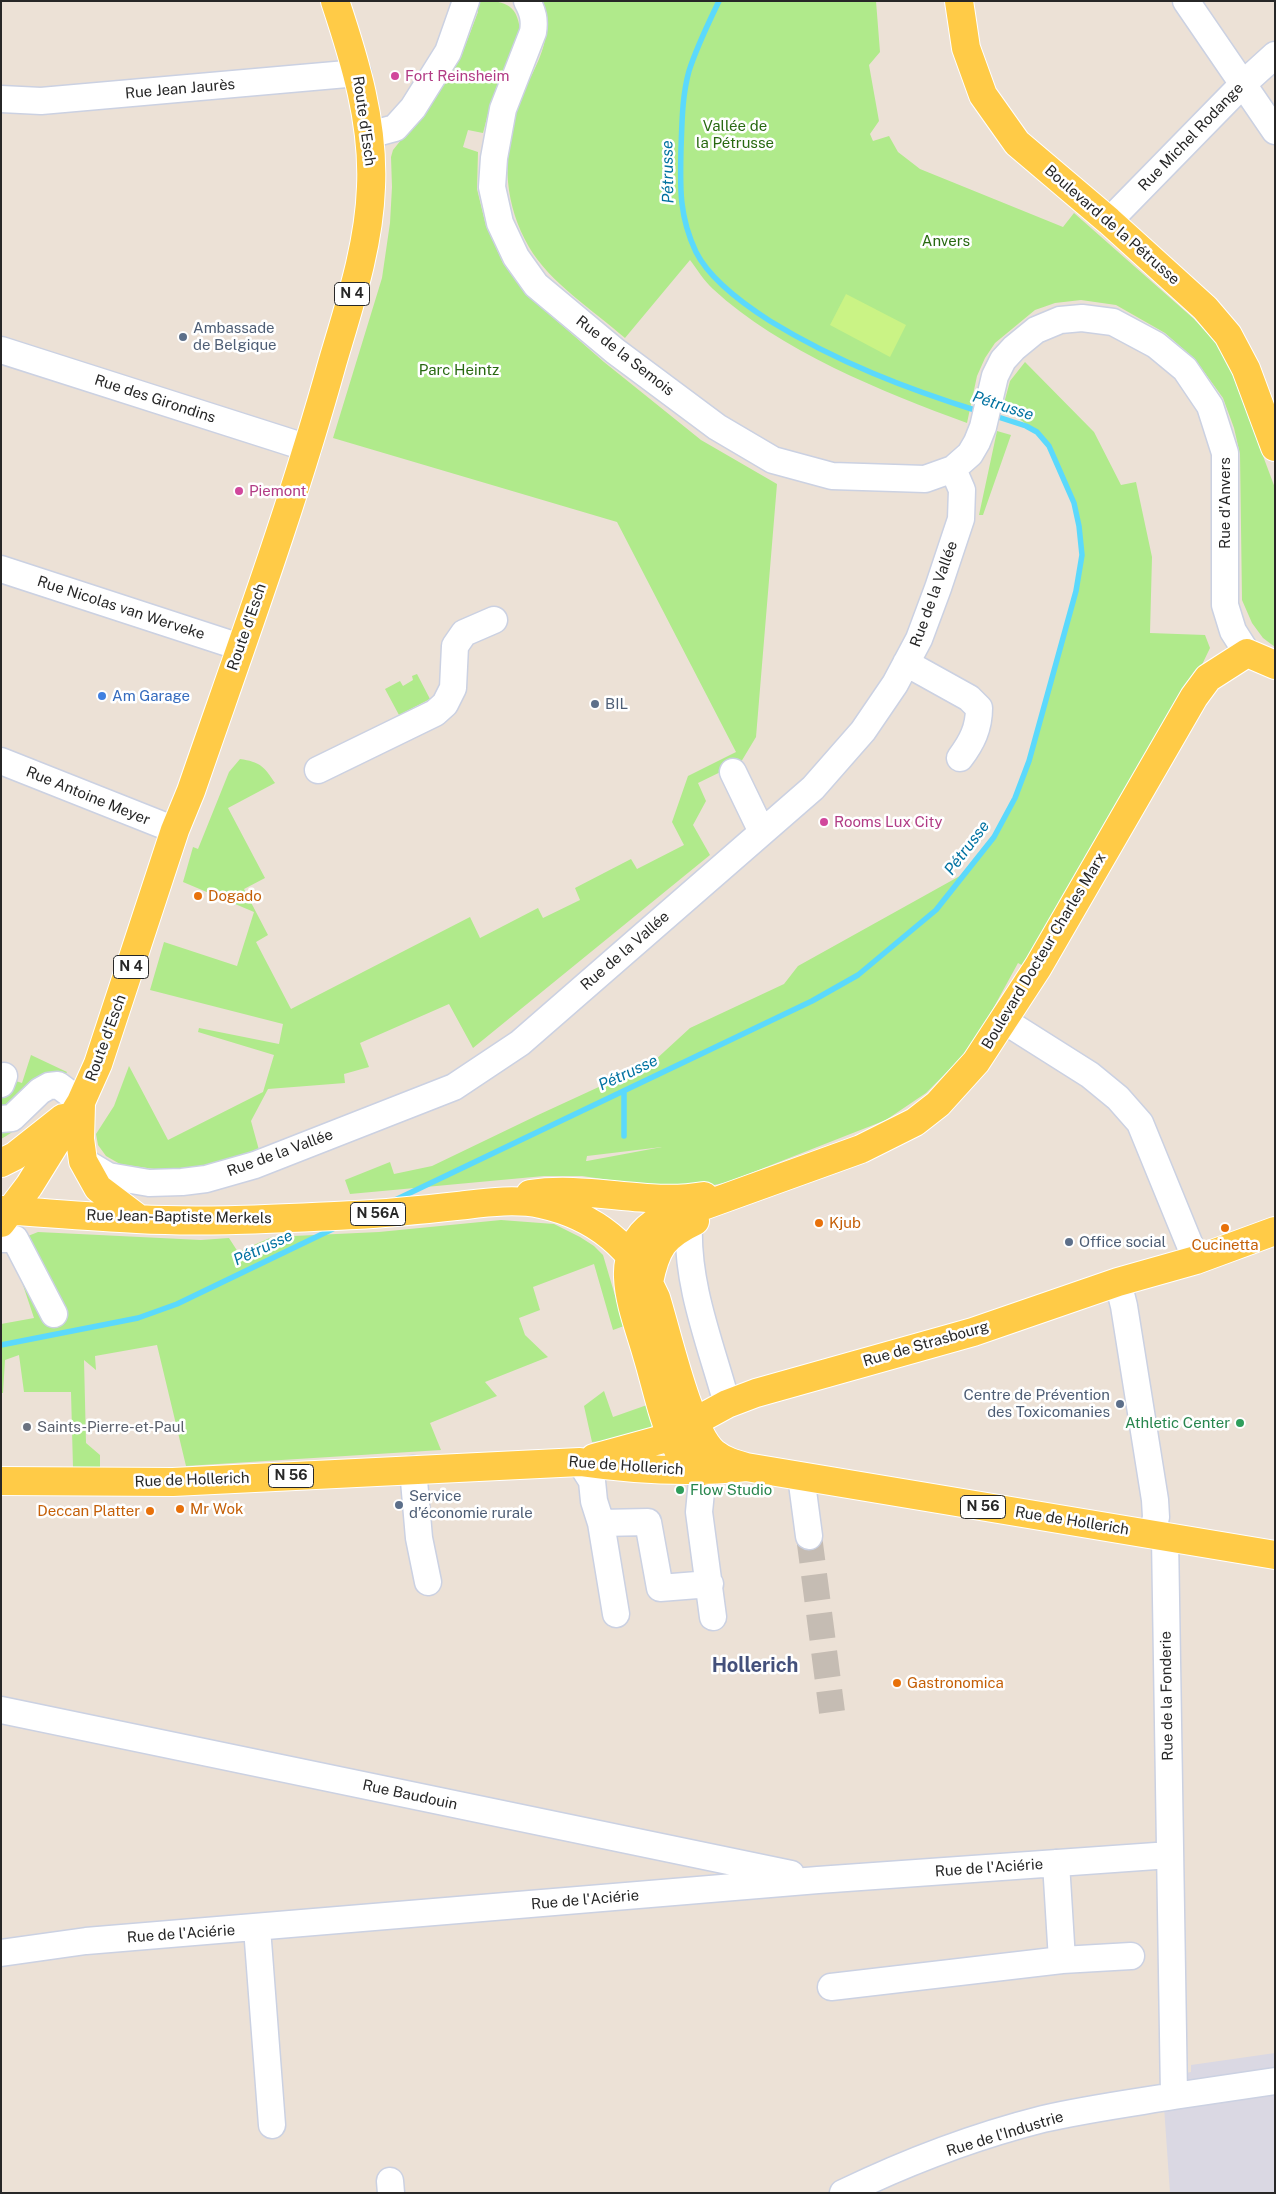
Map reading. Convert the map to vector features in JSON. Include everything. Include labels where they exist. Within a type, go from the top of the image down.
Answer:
[{"type":"main road","name":"Route d'Esch","points":[[5,1214],[81,1102],[112,1028],[175,830],[191,791],[308,448],[358,270],[368,225],[371,187],[369,135],[358,73],[334,1]]},
{"type":"main road","name":"Boulevard de la Pétrusse","points":[[959,1],[966,48],[983,95],[1017,143],[1109,221],[1205,308],[1228,335],[1246,369],[1275,446]]},
{"type":"main road","points":[[1247,653],[1275,664]]},
{"type":"main road","name":"Boulevard Docteur Charles Marx","points":[[631,1255],[636,1241],[644,1230],[653,1224],[861,1150],[915,1122],[938,1104],[976,1062],[1038,967],[1194,697],[1208,678],[1247,653]]},
{"type":"main road","points":[[81,1102],[80,1139],[83,1161],[98,1188],[139,1219]]},
{"type":"main road","name":"N 4","points":[[1,1163],[22,1150],[81,1102]]},
{"type":"main road","name":"Boulevard Docteur Charles Marx","points":[[499,1201],[532,1194],[562,1192],[654,1200],[688,1199],[779,1180]]},
{"type":"main road","name":"Boulevard Docteur Charles Marx","points":[[649,1282],[654,1260],[661,1244],[673,1232],[779,1180]]},
{"type":"main road","name":"Rue Jean-Baptiste Merkels","points":[[5,1214],[139,1219],[256,1220],[374,1214],[499,1201],[540,1204],[579,1217],[607,1232],[631,1255],[649,1282],[656,1298],[686,1400],[702,1438],[714,1452],[729,1462],[746,1467]]},
{"type":"main road","name":"Rue de Strasbourg","points":[[580,1462],[628,1450],[671,1435],[727,1404],[756,1393],[973,1332],[1118,1282],[1196,1260],[1275,1231]]},
{"type":"main road","points":[[631,1255],[628,1276],[632,1304],[671,1435],[683,1457],[703,1471]]},
{"type":"main road","name":"Rue de Hollerich","points":[[1,1481],[173,1482],[580,1462],[628,1469],[703,1471],[746,1467],[1275,1555]]},
{"type":"street","points":[[369,135],[395,128],[413,108],[448,52],[466,1]]},
{"type":"street","name":"Rue de la Semois","points":[[527,1],[535,22],[533,32],[502,109],[494,158],[492,187],[504,231],[516,257],[536,284],[615,351],[717,427],[773,460],[832,476],[925,479],[953,469],[970,454],[986,415]]},
{"type":"street","points":[[1186,1],[1275,130]]},
{"type":"street","name":"Rue Michel Rodange","points":[[1109,221],[1243,84],[1275,55]]},
{"type":"street","name":"Rue Jean Jaurès","points":[[1,99],[41,101],[358,73]]},
{"type":"street","name":"Rue d'Anvers","points":[[986,415],[990,390],[1003,360],[1036,330],[1060,320],[1082,318],[1113,322],[1156,345],[1185,369],[1210,406],[1225,453],[1225,605],[1233,631],[1247,653]]},
{"type":"street","name":"Rue des Girondins","points":[[1,350],[308,448]]},
{"type":"street","name":"Rue de la Vallée","points":[[83,1161],[108,1176],[149,1183],[206,1179],[254,1164],[454,1087],[520,1043],[813,788],[863,731],[896,684],[919,639],[961,519],[962,490],[953,469]]},
{"type":"street","name":"Rue Nicolas van Werveke","points":[[1,569],[240,647]]},
{"type":"street","points":[[318,770],[435,713],[445,704],[453,688],[455,646],[464,634],[494,620]]},
{"type":"street","points":[[906,663],[969,698],[979,708],[979,720],[973,741],[960,758]]},
{"type":"street","name":"Rue Antoine Meyer","points":[[1,761],[175,830]]},
{"type":"street","points":[[733,772],[762,832]]},
{"type":"street","points":[[1003,1020],[1090,1075],[1118,1098],[1140,1123],[1196,1260]]},
{"type":"street","points":[[1,1119],[12,1118],[40,1091],[49,1086],[58,1086],[81,1102]]},
{"type":"street","points":[[689,1224],[688,1248],[691,1274],[727,1404]]},
{"type":"street","points":[[1,1239],[15,1239],[54,1314]]},
{"type":"street","name":"Rue de la Fonderie","points":[[1118,1282],[1124,1306],[1155,1500],[1170,1855]]},
{"type":"street","points":[[580,1462],[592,1482],[594,1501],[601,1523],[616,1614]]},
{"type":"street","points":[[413,1469],[419,1538],[428,1582]]},
{"type":"street","points":[[703,1471],[700,1512],[713,1617]]},
{"type":"street","points":[[801,1476],[809,1536]]},
{"type":"street","points":[[601,1523],[648,1522],[660,1588],[710,1584]]},
{"type":"street","name":"Rue Baudouin","points":[[1,1710],[818,1880]]},
{"type":"street","points":[[1170,1855],[1174,2096]]},
{"type":"street","name":"Rue de l'Aciérie","points":[[1,1953],[86,1941],[818,1880],[1170,1855]]},
{"type":"street","points":[[1056,1863],[1062,1960]]},
{"type":"street","points":[[257,1928],[272,2124]]},
{"type":"street","points":[[831,1987],[1062,1960],[1131,1956]]},
{"type":"street","name":"Rue de l'Industrie","points":[[843,2193],[900,2168],[987,2136],[1043,2119],[1275,2080]]},
{"type":"shaded area","points":[[1275,2053],[1275,2193],[1170,2193],[1162,2078],[1191,2072],[1191,2065]]},
{"type":"green space","name":"Parc Heintz","points":[[476,1],[492,1],[506,4],[515,13],[520,30],[490,106],[483,133],[468,130],[463,147],[478,152],[477,189],[486,226],[503,263],[525,293],[604,362],[701,440],[777,484],[756,737],[741,762],[698,783],[706,801],[693,825],[710,855],[473,1048],[449,1004],[360,1043],[369,1067],[344,1074],[345,1083],[268,1089],[251,1121],[259,1150],[207,1168],[161,1170],[120,1164],[106,1156],[98,1145],[96,1134],[114,1106],[129,1066],[168,1140],[263,1092],[274,1055],[198,1032],[199,1028],[279,1044],[283,1024],[150,990],[164,942],[237,966],[254,912],[183,882],[193,847],[198,849],[229,772],[240,759],[257,763],[268,772],[275,783],[228,808],[265,878],[244,889],[268,935],[256,942],[291,1009],[470,917],[480,938],[538,908],[543,918],[580,900],[575,888],[631,859],[637,869],[684,845],[672,822],[688,776],[736,752],[617,522],[333,438],[382,278],[390,223],[391,157],[393,150],[409,130],[424,116],[461,57],[478,12],[474,4]]},
{"type":"green space","name":"Vallée de la Pétrusse","points":[[539,1],[876,1],[880,52],[869,65],[879,121],[870,134],[873,141],[889,136],[898,152],[920,169],[1063,227],[1074,213],[1194,319],[1218,345],[1232,373],[1275,488],[1275,647],[1263,638],[1252,623],[1242,600],[1240,454],[1234,428],[1223,398],[1195,359],[1165,333],[1116,305],[1081,300],[1055,303],[1035,310],[995,343],[985,358],[977,376],[967,423],[901,398],[834,368],[769,332],[710,286],[690,260],[625,338],[573,296],[548,272],[529,247],[515,215],[508,182],[508,149],[515,115],[544,44],[546,30],[545,15]]},
{"type":"green space","points":[[846,294],[906,325],[890,357],[830,325]]},
{"type":"green space","points":[[1025,362],[1094,432],[1121,485],[1136,482],[1152,557],[1150,633],[1205,635],[1210,648],[1187,696],[1025,967],[1018,963],[989,1016],[965,1054],[926,1093],[886,1120],[728,1182],[705,1187],[651,1186],[582,1176],[544,1176],[350,1194],[345,1180],[390,1162],[394,1174],[432,1166],[653,1062],[690,1028],[784,984],[798,966],[967,872],[994,837],[1015,798],[1029,761],[1076,591],[1082,555],[1074,503],[1049,446],[1037,432],[1003,407],[1010,381]],"holes":[[[662,1147],[586,1161],[587,1156]]]},
{"type":"green space","points":[[997,431],[1011,435],[983,515],[979,515]]},
{"type":"green space","points":[[417,674],[430,699],[399,715],[385,689],[400,681],[403,686],[413,680],[412,676]]},
{"type":"green space","points":[[31,1055],[67,1072],[38,1110],[21,1126],[1,1139],[1,1076],[22,1083]]},
{"type":"green space","points":[[501,1220],[554,1224],[594,1246],[603,1255],[624,1326],[613,1330],[594,1264],[533,1287],[540,1310],[519,1318],[525,1335],[548,1357],[485,1382],[497,1396],[430,1423],[441,1450],[186,1466],[157,1345],[95,1356],[96,1370],[84,1360],[86,1443],[100,1455],[100,1468],[73,1468],[71,1392],[24,1392],[19,1355],[5,1360],[3,1393],[1,1393],[1,1324],[34,1318],[18,1270],[23,1238],[38,1232],[201,1240],[229,1238],[238,1252],[272,1237],[379,1232]]},
{"type":"green space","points":[[604,1391],[613,1417],[647,1405],[652,1419],[652,1426],[640,1434],[592,1442],[584,1406]]},
{"type":"waterway","name":"Pétrusse","points":[[719,1],[689,71],[683,110],[682,202],[690,239],[702,262],[719,282],[739,300],[795,336],[847,362],[899,384],[981,412]]},
{"type":"waterway","name":"Pétrusse","points":[[393,1201],[812,1001],[858,975],[936,910],[994,837],[1015,798],[1029,761],[1076,591],[1082,555],[1074,503],[1049,446],[1037,432],[1026,426],[992,415]]},
{"type":"waterway","points":[[624,1092],[624,1136]]},
{"type":"waterway","name":"Pétrusse","points":[[1,1345],[138,1318],[177,1304],[339,1226]]},
{"type":"tunnel","points":[[809,1536],[832,1712]]},
{"type":"place","name":"Fort Reinsheim","points":[[395,76]]},
{"type":"place","name":"Ambassade de Belgique","points":[[183,337]]},
{"type":"place","name":"Piemont","points":[[239,491]]},
{"type":"place","name":"Am Garage","points":[[102,696]]},
{"type":"place","name":"BIL","points":[[595,704]]},
{"type":"place","name":"Rooms Lux City","points":[[824,822]]},
{"type":"place","name":"Dogado","points":[[198,896]]},
{"type":"place","name":"Kjub","points":[[819,1223]]},
{"type":"place","name":"Cucinetta","points":[[1225,1228]]},
{"type":"place","name":"Office social","points":[[1069,1242]]},
{"type":"place","name":"Centre de Prévention des Toxicomanies","points":[[1120,1404]]},
{"type":"place","name":"Athletic Center","points":[[1240,1423]]},
{"type":"place","name":"Saints-Pierre-et-Paul","points":[[27,1427]]},
{"type":"place","name":"Flow Studio","points":[[680,1490]]},
{"type":"place","name":"Service d’économie rurale","points":[[399,1505]]},
{"type":"place","name":"Mr Wok","points":[[180,1509]]},
{"type":"place","name":"Deccan Platter","points":[[150,1511]]},
{"type":"place","name":"Gastronomica","points":[[897,1683]]},
{"type":"district","name":"Hollerich","points":[[755,1666]]},
{"type":"park label","name":"Anvers","points":[[946,241]]}]
